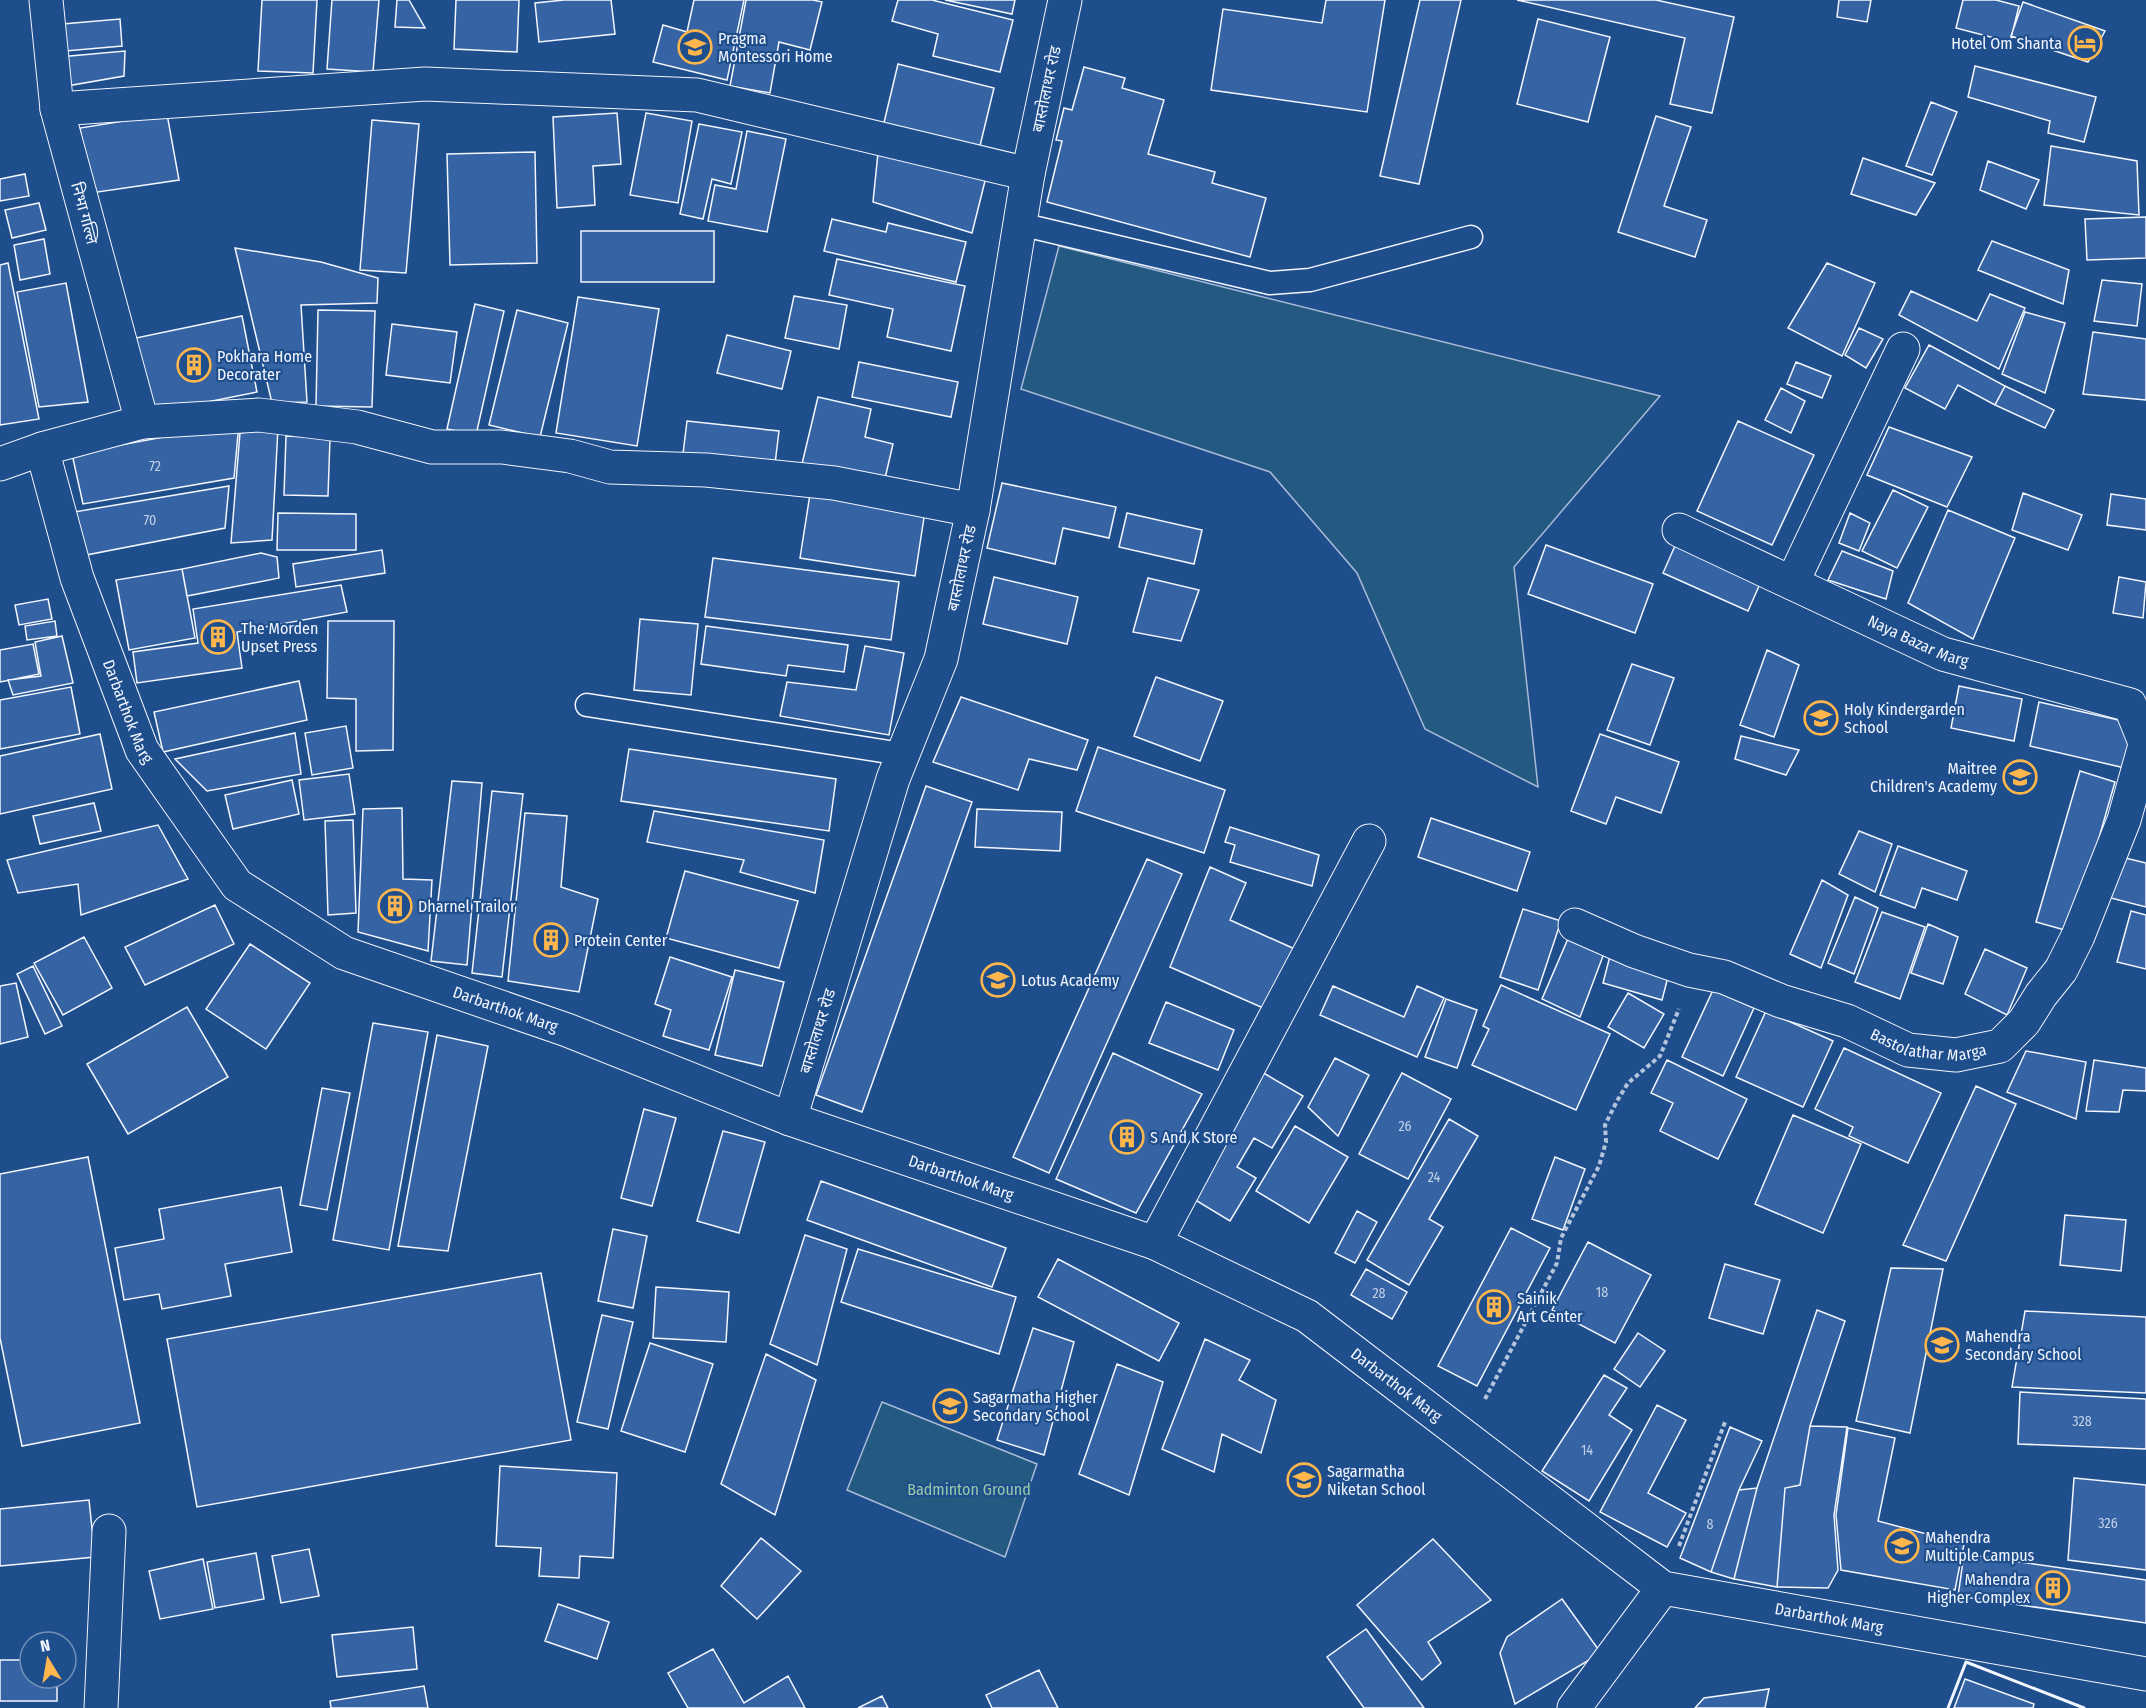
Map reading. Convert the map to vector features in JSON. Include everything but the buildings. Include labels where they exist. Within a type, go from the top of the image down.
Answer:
[{"type":"street","name":"निभा गल्लि","points":[[46,0],[57,109],[142,422]]},
{"type":"street","name":"बास्तोलाथर रोड","points":[[790,1119],[893,779],[941,659],[973,510],[1028,174],[1065,0]]},
{"type":"street","points":[[57,109],[425,84],[697,95],[1028,174]]},
{"type":"street","points":[[1792,583],[1903,349]]},
{"type":"street","points":[[0,464],[42,449],[142,422],[259,416],[357,427],[432,447],[502,447],[570,456],[610,467],[706,470],[834,483],[973,510]]},
{"type":"street","name":"Darbarthok Marg","points":[[42,449],[77,578],[142,750],[237,885],[344,953],[567,1030],[790,1119],[1155,1243],[1307,1316],[1663,1588],[2146,1674]]},
{"type":"street","name":"Naya Bazar Marg","points":[[1679,530],[1943,654],[2130,705],[2145,745]]},
{"type":"street","name":"Bastolathar Marga","points":[[1575,925],[1634,951],[1689,970],[1724,977],[1781,1001],[1847,1021],[1908,1050],[1956,1055],[2000,1046],[2024,1022],[2040,995],[2061,970],[2078,936],[2124,820],[2145,745]]},
{"type":"street","points":[[1155,1243],[1370,841]]},
{"type":"street","points":[[101,1708],[109,1531]]},
{"type":"street","points":[[1574,1708],[1663,1588]]},
{"type":"lane","points":[[1020,224],[1270,283],[1310,280],[1471,237]]},
{"type":"lane","points":[[587,705],[902,754]]},
{"type":"path","points":[[1466,1437],[1557,1263],[1561,1238],[1599,1166],[1606,1142],[1605,1125],[1617,1101],[1628,1083],[1660,1056],[1681,1004],[1689,970]]},
{"type":"path","points":[[1663,1588],[1725,1422]]},
{"type":"green space","points":[[1059,246],[1660,396],[1514,567],[1538,787],[1425,729],[1357,573],[1270,472],[1021,389]]},
{"type":"green space","name":"Badminton Ground","points":[[882,1402],[1037,1464],[1005,1557],[847,1490]]},
{"type":"wall","points":[[1948,1708],[1966,1662],[2084,1708]]},
{"type":"place","name":"Hotel Om Shanta","points":[[2085,43]]},
{"type":"place","name":"Pragma Montessori Home","points":[[695,47]]},
{"type":"place","name":"Pokhara Home Decorater","points":[[194,365]]},
{"type":"place","name":"The Morden Upset Press","points":[[218,637]]},
{"type":"place","name":"Holy Kindergarden School","points":[[1821,718]]},
{"type":"place","name":"Maitree Children's Academy","points":[[2020,777]]},
{"type":"place","name":"Dharnel Trailor","points":[[395,906]]},
{"type":"place","name":"Protein Center","points":[[551,940]]},
{"type":"place","name":"Lotus Academy","points":[[998,980]]},
{"type":"place","name":"S And K Store","points":[[1127,1137]]},
{"type":"place","name":"Sainik Art Center","points":[[1494,1307]]},
{"type":"place","name":"Mahendra Secondary School","points":[[1942,1345]]},
{"type":"place","name":"Sagarmatha Higher Secondary School","points":[[950,1406]]},
{"type":"place","name":"Sagarmatha Niketan School","points":[[1304,1480]]},
{"type":"place","name":"Mahendra Multiple Campus","points":[[1902,1546]]},
{"type":"place","name":"Mahendra Higher Complex","points":[[2053,1588]]}]
